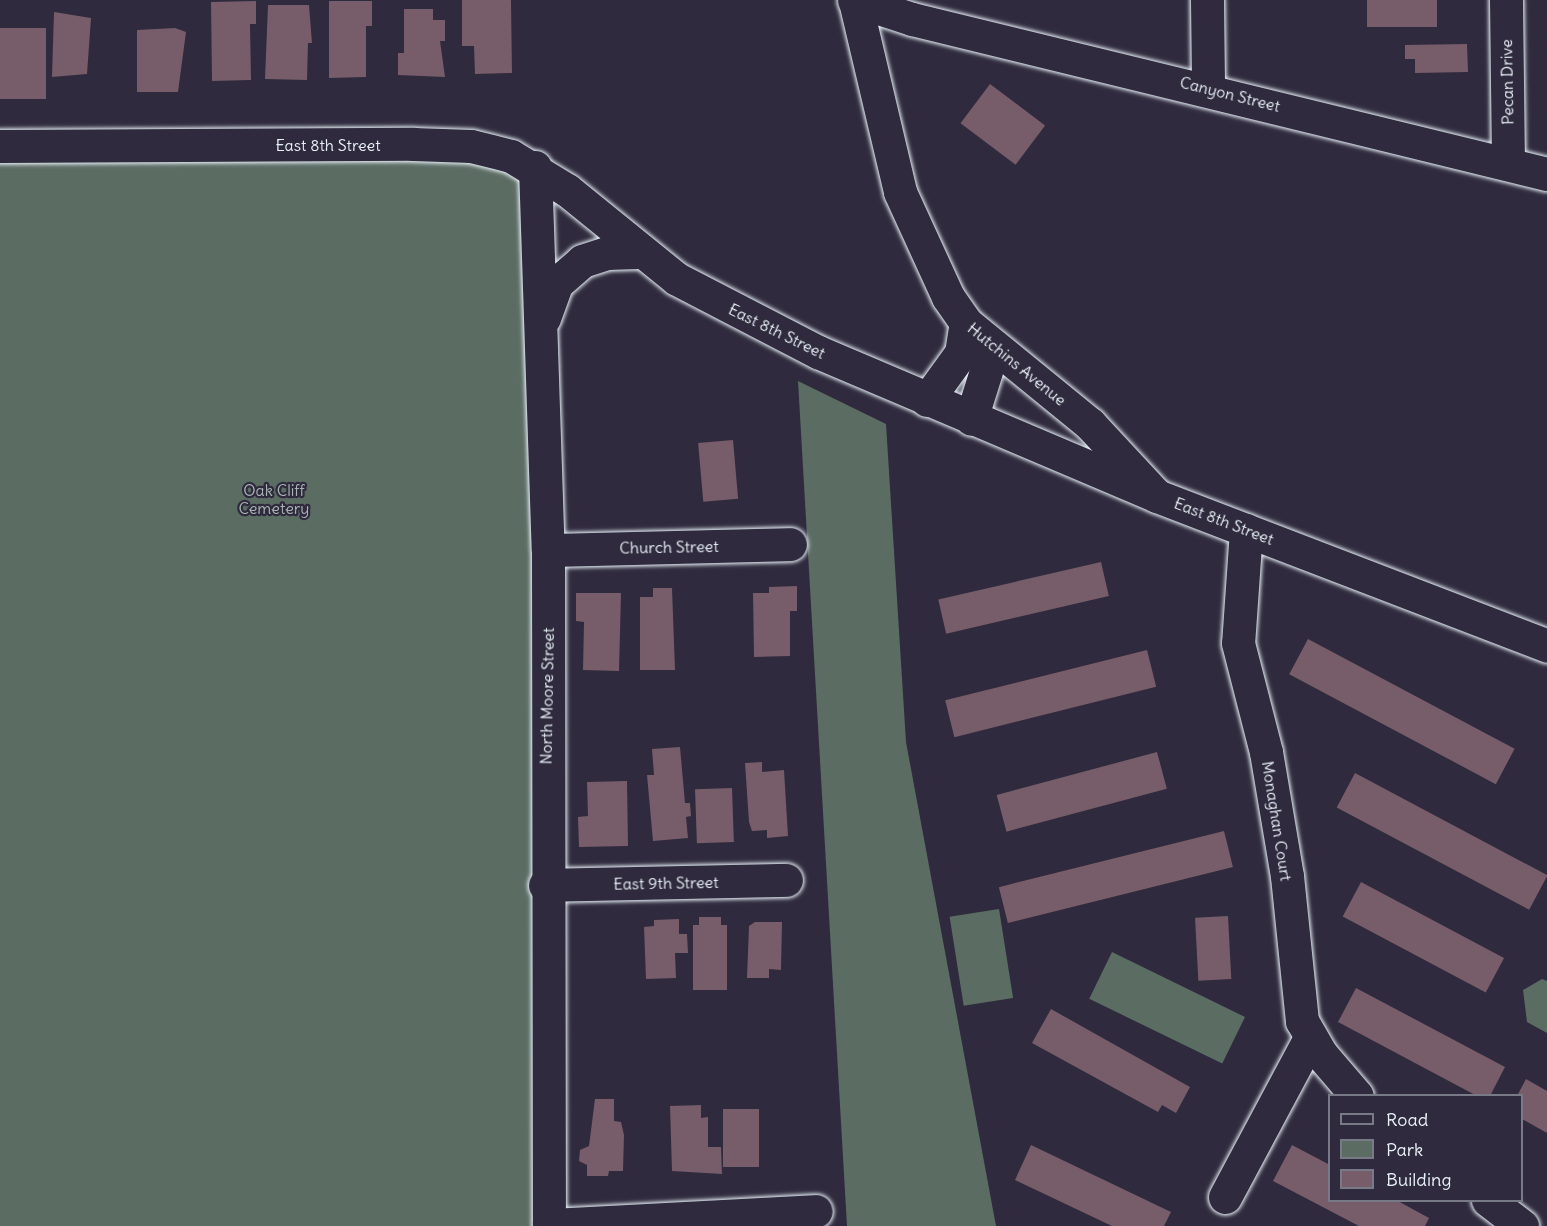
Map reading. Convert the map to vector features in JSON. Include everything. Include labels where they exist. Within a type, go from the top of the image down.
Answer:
[{"type":"street","points":[[1207,0],[1208,88]]},
{"type":"street","name":"Pecan Drive","points":[[1506,0],[1508,164]]},
{"type":"street","name":"Hutchins Avenue","points":[[912,9],[855,1],[900,192],[923,249],[966,323],[1090,424],[1156,496]]},
{"type":"street","name":"Canyon Street","points":[[912,9],[1208,88],[1547,174]]},
{"type":"street","name":"East 8th Street","points":[[0,146],[471,146],[535,167],[638,252],[727,307],[927,400],[1156,496],[1547,646]]},
{"type":"street","name":"North Moore Street","points":[[535,167],[549,550],[545,885],[549,1225]]},
{"type":"street","points":[[541,326],[557,283],[582,261],[607,253],[638,252]]},
{"type":"street","points":[[927,400],[962,353],[966,323]]},
{"type":"street","points":[[966,323],[984,350],[986,371],[970,419]]},
{"type":"street","name":"Monaghan Court","points":[[1246,530],[1238,643],[1266,752],[1287,876],[1302,1021],[1310,1038],[1356,1094]]},
{"type":"street","name":"Church Street","points":[[549,550],[790,544]]},
{"type":"street","name":"East 9th Street","points":[[545,885],[786,880]]},
{"type":"street","points":[[1225,1197],[1310,1038]]},
{"type":"street","points":[[1491,1202],[1522,1226]]},
{"type":"street","points":[[549,1225],[816,1211]]},
{"type":"green space","name":"Oak Cliff Cemetery","points":[[0,161],[549,161],[549,1226],[0,1226]]},
{"type":"green space","points":[[798,381],[886,424],[906,742],[996,1226],[847,1226]]},
{"type":"green space","points":[[999,909],[1013,998],[964,1006],[950,917]]},
{"type":"green space","points":[[1112,952],[1245,1017],[1222,1064],[1089,999]]},
{"type":"green space","points":[[1542,979],[1547,981],[1547,1033],[1527,1022],[1523,990]]},
{"type":"building","points":[[462,0],[511,0],[512,73],[475,74],[474,46],[462,46]]},
{"type":"building","points":[[1367,0],[1437,0],[1437,27],[1367,27]]},
{"type":"building","points":[[256,1],[256,24],[250,24],[251,80],[212,81],[211,2]]},
{"type":"building","points":[[329,1],[372,1],[372,26],[366,26],[366,77],[329,78]]},
{"type":"building","points":[[268,5],[309,5],[312,43],[308,43],[307,80],[265,79]]},
{"type":"building","points":[[404,9],[433,9],[433,20],[445,20],[445,41],[440,41],[445,77],[398,75],[398,53],[404,53]]},
{"type":"building","points":[[54,12],[91,18],[87,74],[52,77]]},
{"type":"building","points":[[0,28],[46,28],[46,99],[0,99]]},
{"type":"building","points":[[175,28],[186,32],[178,92],[137,92],[137,30]]},
{"type":"building","points":[[1467,44],[1468,72],[1415,73],[1415,59],[1405,59],[1405,45]]},
{"type":"building","points":[[990,84],[1045,126],[1016,165],[961,123]]},
{"type":"building","points":[[733,440],[738,499],[703,502],[698,443]]},
{"type":"building","points":[[1101,562],[1109,596],[946,634],[938,600]]},
{"type":"building","points":[[797,586],[797,611],[790,611],[790,656],[754,657],[753,593],[769,593],[769,587]]},
{"type":"building","points":[[653,588],[672,588],[675,670],[640,670],[640,597],[653,597]]},
{"type":"building","points":[[576,593],[621,593],[619,671],[583,670],[584,622],[576,621]]},
{"type":"building","points":[[1308,639],[1515,749],[1496,784],[1289,674]]},
{"type":"building","points":[[1147,650],[1156,687],[954,737],[945,700]]},
{"type":"building","points":[[680,747],[685,803],[690,803],[691,816],[686,817],[688,838],[653,841],[647,775],[654,775],[652,749]]},
{"type":"building","points":[[1157,752],[1167,789],[1006,832],[997,795]]},
{"type":"building","points":[[762,762],[762,772],[784,770],[788,836],[767,838],[767,830],[752,831],[749,822],[745,763]]},
{"type":"building","points":[[1355,773],[1547,875],[1529,910],[1337,807]]},
{"type":"building","points":[[627,781],[628,846],[579,847],[578,817],[588,816],[587,782]]},
{"type":"building","points":[[732,788],[734,842],[697,843],[695,789]]},
{"type":"building","points":[[1224,831],[1233,867],[1008,923],[999,887]]},
{"type":"building","points":[[1361,882],[1504,958],[1486,992],[1343,916]]},
{"type":"building","points":[[1228,916],[1231,979],[1198,981],[1195,918]]},
{"type":"building","points":[[699,917],[721,917],[721,925],[727,925],[727,990],[693,990],[693,925],[699,925]]},
{"type":"building","points":[[679,919],[679,934],[687,934],[688,953],[675,953],[676,978],[646,979],[644,927],[654,926],[654,920]]},
{"type":"building","points":[[755,922],[782,922],[781,970],[769,969],[769,978],[747,978],[749,926]]},
{"type":"building","points":[[1356,988],[1505,1067],[1491,1094],[1473,1094],[1338,1022]]},
{"type":"building","points":[[1051,1009],[1190,1087],[1176,1113],[1162,1105],[1158,1112],[1032,1043]]},
{"type":"building","points":[[1526,1079],[1547,1091],[1547,1133],[1523,1120],[1523,1094],[1518,1094]]},
{"type":"building","points":[[595,1099],[614,1099],[614,1121],[621,1122],[624,1135],[623,1171],[609,1171],[608,1176],[587,1176],[587,1165],[579,1161],[580,1150],[589,1146]]},
{"type":"building","points":[[701,1105],[701,1118],[708,1117],[708,1147],[721,1147],[722,1174],[672,1171],[670,1106]]},
{"type":"building","points":[[723,1109],[759,1109],[759,1167],[723,1167]]},
{"type":"building","points":[[1031,1145],[1171,1212],[1164,1226],[1112,1226],[1015,1180]]},
{"type":"building","points":[[1292,1145],[1328,1164],[1328,1202],[1400,1202],[1429,1218],[1425,1226],[1359,1226],[1273,1181]]}]
